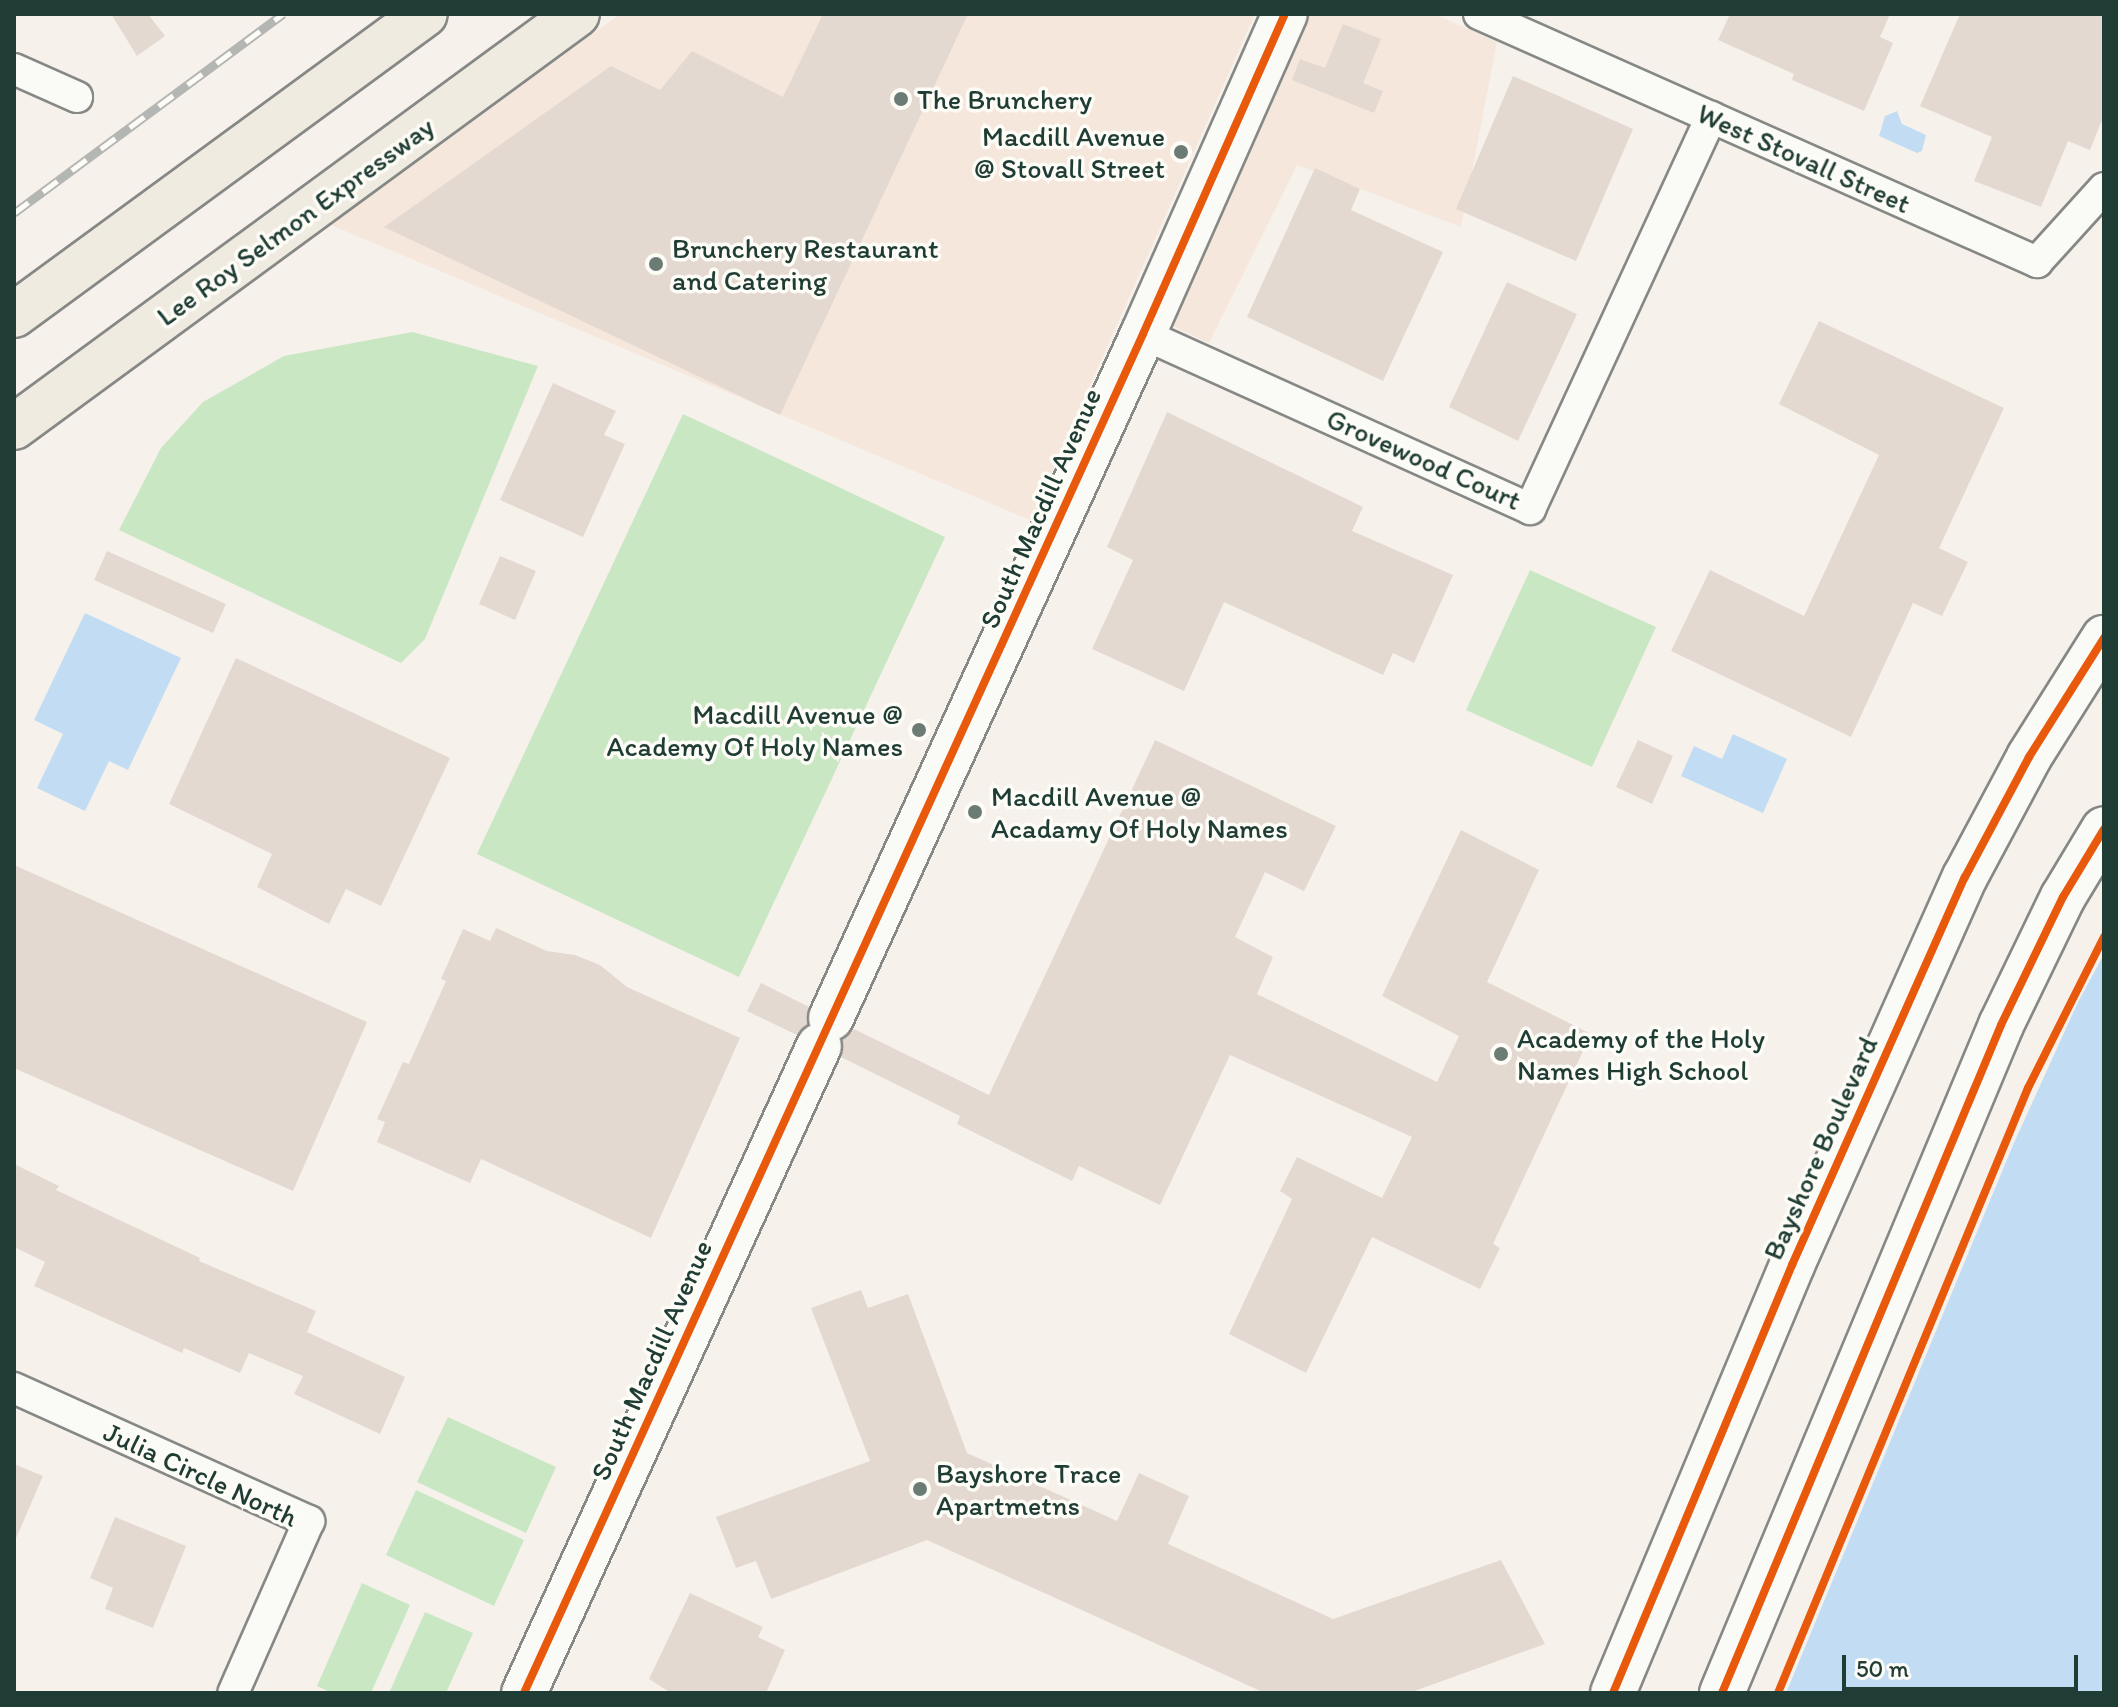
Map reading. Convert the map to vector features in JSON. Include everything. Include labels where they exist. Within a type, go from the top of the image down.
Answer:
[{"type":"highway","points":[[14,315],[425,14]]},
{"type":"highway","name":"Lee Roy Selmon Expressway","points":[[14,427],[577,14]]},
{"type":"main road","name":"South Macdill Avenue","points":[[524,1693],[1143,334],[1285,14]]},
{"type":"main road","name":"Bayshore Boulevard","points":[[1613,1693],[1792,1265],[1965,877],[2029,757],[2104,638]]},
{"type":"main road","points":[[1722,1693],[1995,1039],[2063,897],[2104,829]]},
{"type":"street","name":"West Stovall Street","points":[[1479,14],[2037,262],[2104,188]]},
{"type":"street","points":[[14,69],[77,97]]},
{"type":"street","name":"Grovewood Court","points":[[1143,334],[1530,509],[1711,117]]},
{"type":"street","name":"Julia Circle North","points":[[14,1388],[309,1521],[233,1693]]},
{"type":"shaded area","points":[[620,14],[1255,14],[1030,520],[331,225]]},
{"type":"shaded area","points":[[1302,14],[1434,14],[1497,42],[1461,227],[1297,165],[1209,343],[1166,323]]},
{"type":"green space","points":[[412,332],[538,366],[425,639],[401,663],[119,530],[161,448],[203,402],[284,356]]},
{"type":"green space","points":[[683,414],[945,537],[739,977],[477,854]]},
{"type":"green space","points":[[1530,570],[1656,627],[1592,767],[1466,710]]},
{"type":"green space","points":[[448,1417],[556,1467],[526,1533],[417,1482]]},
{"type":"green space","points":[[416,1490],[524,1540],[494,1606],[386,1555]]},
{"type":"green space","points":[[362,1583],[410,1605],[371,1693],[332,1693],[317,1686]]},
{"type":"green space","points":[[425,1612],[473,1633],[446,1693],[389,1693]]},
{"type":"water","points":[[1897,111],[1902,124],[1926,135],[1922,151],[1917,153],[1879,136],[1885,116]]},
{"type":"water","points":[[85,613],[181,658],[128,770],[109,761],[85,811],[37,788],[63,734],[34,720]]},
{"type":"water","points":[[1733,734],[1787,759],[1763,813],[1681,776],[1694,746],[1722,759]]},
{"type":"water","points":[[2104,954],[2104,1693],[1786,1693],[2013,1145],[2078,1002]]},
{"type":"building","points":[[111,14],[148,14],[165,36],[137,56]]},
{"type":"building","points":[[823,14],[968,14],[780,415],[384,227],[611,66],[660,90],[692,51],[783,97]]},
{"type":"building","points":[[1730,14],[1890,14],[1880,37],[1893,43],[1864,111],[1792,80],[1794,74],[1718,40]]},
{"type":"building","points":[[1960,14],[2104,14],[2104,115],[2090,150],[2068,141],[2041,207],[1974,181],[1992,137],[1920,106]]},
{"type":"building","points":[[1343,24],[1381,39],[1363,83],[1383,91],[1374,113],[1292,80],[1300,59],[1325,68]]},
{"type":"building","points":[[1513,76],[1633,129],[1576,261],[1456,209]]},
{"type":"building","points":[[1315,168],[1360,189],[1351,210],[1443,252],[1383,381],[1247,317]]},
{"type":"building","points":[[1507,282],[1577,314],[1518,441],[1449,407]]},
{"type":"building","points":[[1819,321],[2004,408],[1939,548],[1968,562],[1942,616],[1913,603],[1851,737],[1671,651],[1710,570],[1804,616],[1879,455],[1779,404]]},
{"type":"building","points":[[553,383],[616,411],[604,435],[625,444],[583,537],[500,500]]},
{"type":"building","points":[[1167,412],[1363,507],[1352,531],[1453,575],[1414,663],[1393,653],[1383,675],[1224,602],[1184,691],[1092,649],[1133,560],[1107,547]]},
{"type":"building","points":[[107,551],[226,604],[213,633],[94,580]]},
{"type":"building","points":[[500,556],[536,571],[515,620],[479,604]]},
{"type":"building","points":[[236,658],[450,758],[381,906],[346,889],[329,924],[257,887],[272,854],[169,804]]},
{"type":"building","points":[[1155,740],[1336,826],[1304,891],[1265,872],[1235,937],[1273,957],[1257,994],[1437,1082],[1459,1036],[1382,996],[1461,830],[1539,870],[1487,982],[1591,1034],[1493,1244],[1500,1248],[1480,1289],[1372,1237],[1306,1373],[1229,1334],[1292,1199],[1280,1191],[1297,1157],[1382,1198],[1412,1137],[1230,1055],[1160,1205],[1079,1166],[1072,1181],[957,1124],[960,1116],[841,1057],[842,1040],[854,1029],[989,1095]]},
{"type":"building","points":[[1638,740],[1673,756],[1652,804],[1616,787]]},
{"type":"building","points":[[14,865],[367,1022],[293,1191],[14,1068]]},
{"type":"building","points":[[496,928],[547,951],[575,955],[600,965],[627,987],[740,1038],[651,1238],[481,1159],[470,1183],[377,1142],[385,1122],[377,1119],[403,1062],[409,1064],[446,981],[441,979],[463,929],[490,941]]},
{"type":"building","points":[[761,983],[809,1007],[808,1024],[797,1035],[747,1011]]},
{"type":"building","points":[[14,1164],[59,1186],[56,1190],[200,1258],[199,1261],[316,1311],[307,1332],[405,1377],[380,1434],[294,1394],[303,1376],[249,1353],[240,1373],[184,1348],[182,1353],[34,1286],[45,1262],[14,1247]]},
{"type":"building","name":"Bayshore Trace Apartmetns","points":[[861,1290],[868,1308],[908,1294],[967,1453],[1117,1521],[1139,1473],[1189,1496],[1168,1544],[1333,1619],[1501,1560],[1545,1644],[1409,1693],[1265,1693],[927,1540],[771,1599],[756,1561],[736,1568],[716,1517],[870,1461],[811,1308]]},
{"type":"building","points":[[14,1464],[43,1476],[14,1543]]},
{"type":"building","points":[[115,1517],[186,1546],[153,1628],[105,1609],[113,1588],[90,1578]]},
{"type":"building","points":[[690,1593],[763,1627],[758,1637],[785,1650],[766,1693],[671,1693],[649,1679]]},
{"type":"railway","points":[[14,213],[283,14]]},
{"type":"cycle path","points":[[524,1693],[1143,334],[1285,14]]},
{"type":"cycle path","points":[[1613,1693],[1792,1265],[1965,877],[2029,757],[2104,638]]},
{"type":"cycle path","points":[[1722,1693],[2001,1025],[2063,897],[2104,829]]},
{"type":"cycle path","points":[[1778,1693],[2028,1088],[2104,937]]},
{"type":"place","name":"The Brunchery","points":[[901,99]]},
{"type":"place","name":"Macdill Avenue @ Stovall Street","points":[[1181,152]]},
{"type":"place","name":"Brunchery Restaurant and Catering","points":[[656,264]]},
{"type":"place","name":"Macdill Avenue @ Academy Of Holy Names","points":[[919,730]]},
{"type":"place","name":"Macdill Avenue @ Acadamy Of Holy Names","points":[[975,812]]},
{"type":"place","name":"Academy of the Holy Names High School","points":[[1501,1054]]},
{"type":"place","name":"Bayshore Trace Apartmetns","points":[[920,1489]]}]
